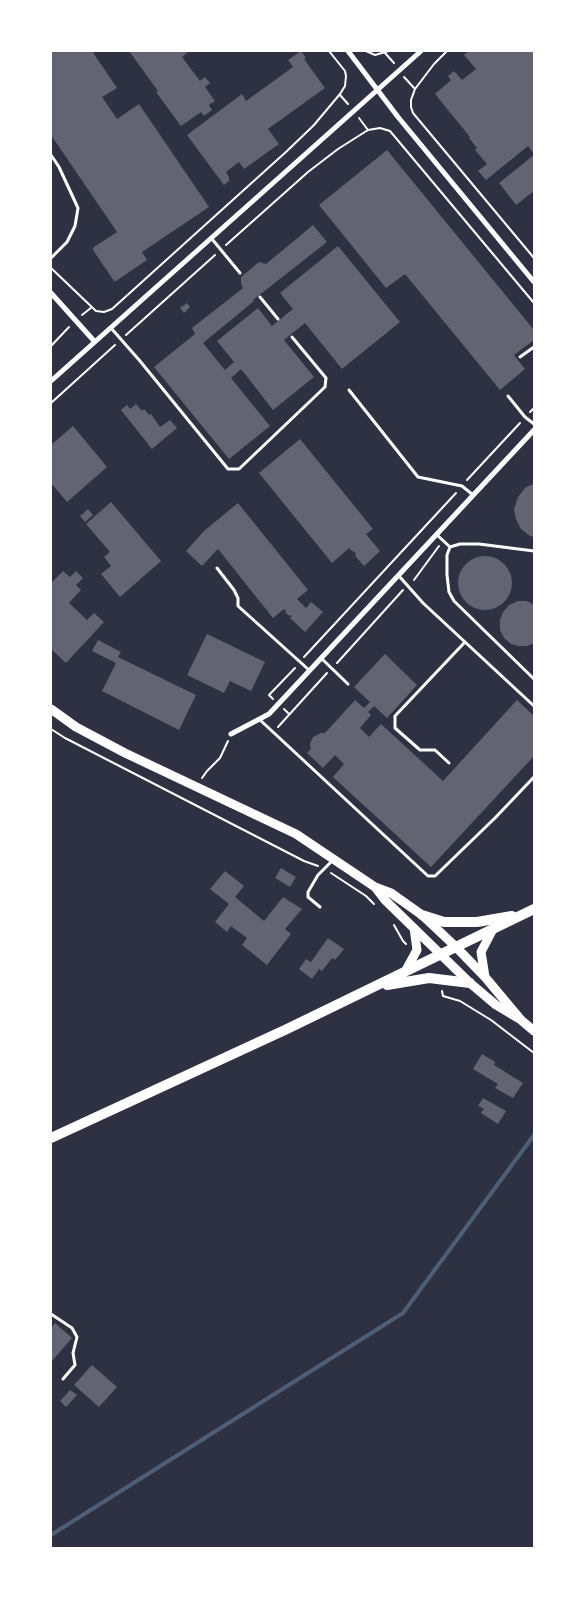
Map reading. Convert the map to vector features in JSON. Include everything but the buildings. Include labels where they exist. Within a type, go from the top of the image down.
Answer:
[{"type":"main road","points":[[51,1138],[278,1034],[534,909]]},
{"type":"main road","points":[[422,915],[444,922],[477,922],[522,914]]},
{"type":"main road","points":[[376,986],[429,978],[470,983]]},
{"type":"street","points":[[348,51],[398,117],[534,282]]},
{"type":"street","points":[[51,381],[421,51]]},
{"type":"street","points":[[51,293],[95,342]]},
{"type":"street","points":[[231,734],[269,714],[534,430]]},
{"type":"street","points":[[51,709],[76,727],[125,753],[296,834],[375,887],[391,893],[422,915],[456,947],[485,977],[521,1020]]},
{"type":"street","points":[[375,887],[385,900],[470,983],[496,1005],[534,1030]]},
{"type":"street","points":[[405,972],[417,950],[414,928]]},
{"type":"street","points":[[485,977],[481,952],[493,929]]},
{"type":"lane","points":[[51,155],[59,167],[78,208],[75,226],[66,242],[51,258]]},
{"type":"lane","points":[[212,239],[240,273]]},
{"type":"lane","points":[[260,298],[278,319]]},
{"type":"lane","points":[[111,328],[228,469],[239,469],[325,387],[326,378],[292,336]]},
{"type":"lane","points":[[520,357],[534,347]]},
{"type":"lane","points":[[349,390],[418,477],[462,486],[473,495]]},
{"type":"lane","points":[[508,396],[534,424]]},
{"type":"lane","points":[[436,534],[450,547]]},
{"type":"lane","points":[[450,547],[460,544],[479,544],[534,552]]},
{"type":"lane","points":[[450,547],[447,555],[447,575],[449,592],[454,601],[534,679]]},
{"type":"lane","points":[[217,568],[234,590],[238,598],[238,606],[310,671]]},
{"type":"lane","points":[[398,576],[422,603],[534,706]]},
{"type":"lane","points":[[449,763],[435,750],[420,750],[395,728],[395,716],[465,642]]},
{"type":"lane","points":[[321,658],[348,684]]},
{"type":"lane","points":[[259,719],[428,876],[435,876],[534,777]]},
{"type":"lane","points":[[320,907],[308,897],[308,892],[318,875],[334,858]]},
{"type":"lane","points":[[51,1314],[72,1328],[77,1337],[74,1353],[75,1364],[63,1379]]},
{"type":"path","points":[[51,268],[96,311],[104,312],[112,309],[314,125],[345,86],[346,76],[344,71],[329,51]]},
{"type":"path","points":[[366,51],[375,55],[389,51]]},
{"type":"path","points":[[447,51],[415,88],[411,100],[413,113],[534,258]]},
{"type":"path","points":[[385,53],[415,88]]},
{"type":"path","points":[[51,403],[308,172],[338,149],[368,130],[380,128],[390,131],[534,303]]},
{"type":"path","points":[[289,714],[269,695],[534,408]]},
{"type":"path","points":[[51,729],[65,738],[304,861],[324,869],[366,896],[378,908]]},
{"type":"path","points":[[197,786],[206,771],[220,758],[231,734]]},
{"type":"path","points":[[391,920],[403,941],[417,950]]},
{"type":"path","points":[[444,979],[443,996],[460,1001],[491,1020],[534,1053]]},
{"type":"waterway","points":[[51,1535],[403,1313],[534,1135]]}]
